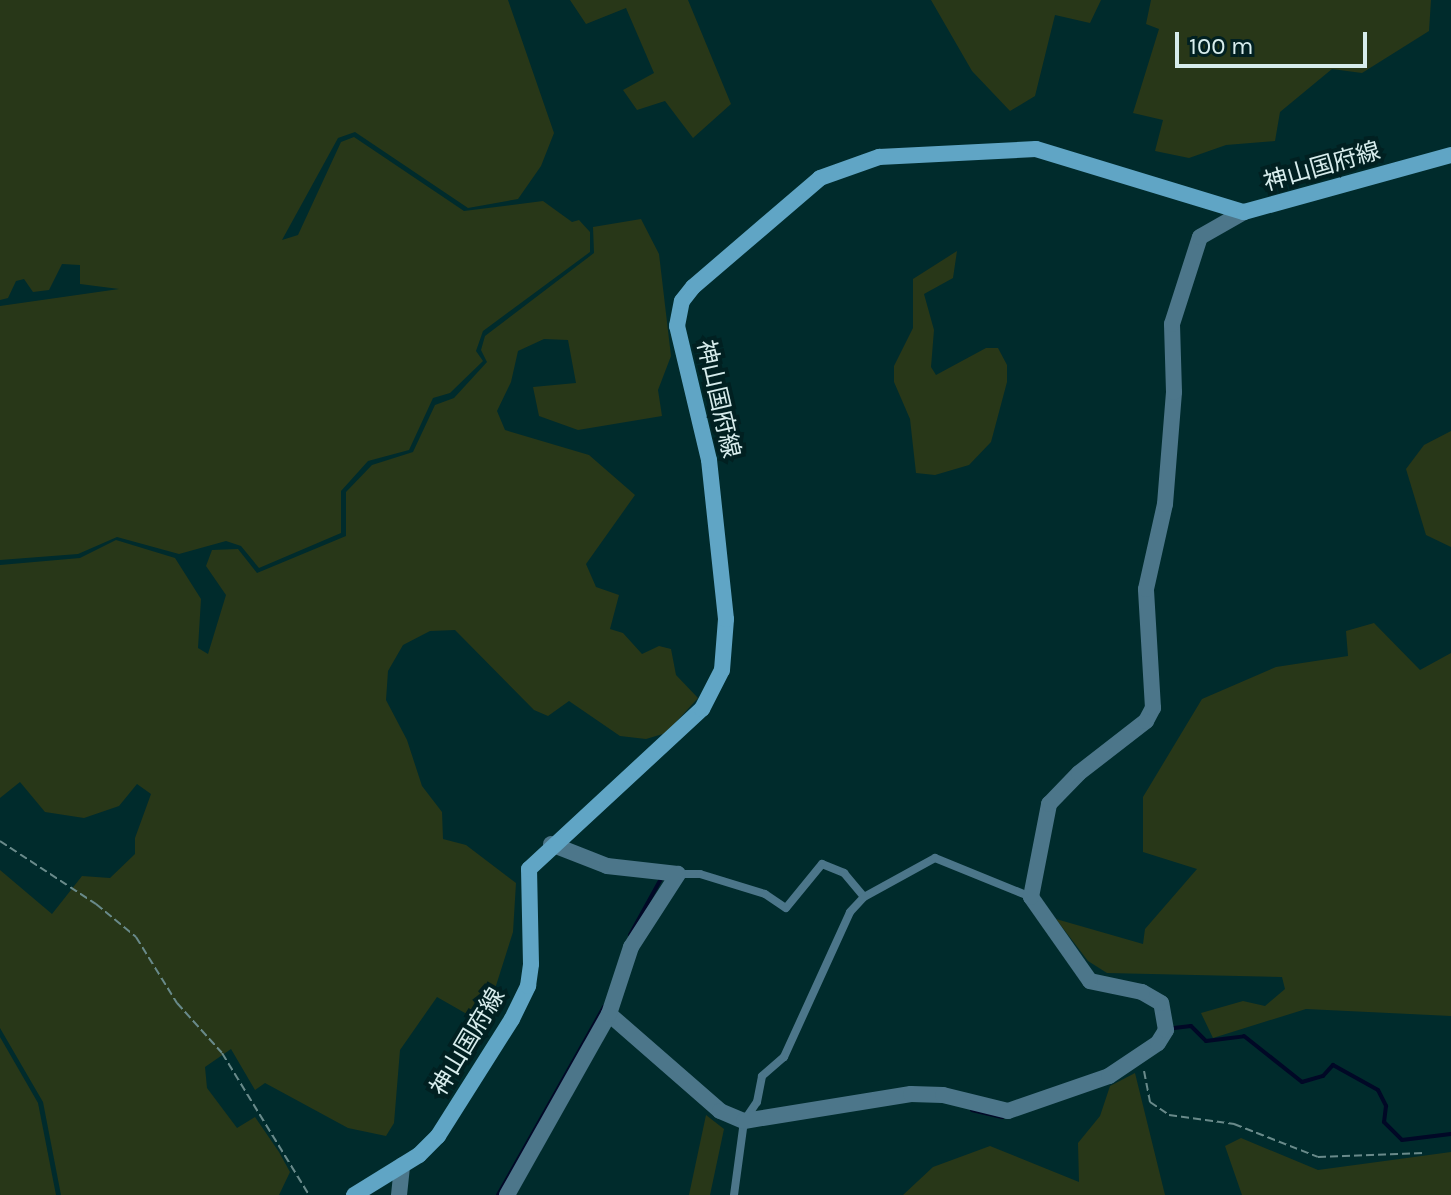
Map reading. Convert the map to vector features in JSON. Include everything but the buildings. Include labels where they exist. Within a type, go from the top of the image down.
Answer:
[{"type":"main road","name":"神山国府線","points":[[354,1195],[402,1165],[438,1136],[528,986],[529,869],[551,844],[669,743],[702,709],[722,670],[726,619],[709,460],[677,326],[682,301],[693,287],[820,178],[879,157],[1036,149],[1244,212],[1451,155]]},
{"type":"street","points":[[609,1014],[720,1111],[744,1121],[911,1094],[943,1095],[1008,1111],[1142,1058],[1166,1030],[1161,1003],[1142,992],[1090,981],[1031,897],[1049,804],[1079,773],[1146,721],[1153,708],[1146,589],[1165,504],[1174,392],[1172,324],[1200,237],[1244,212]]},
{"type":"street","points":[[507,1195],[609,1014],[631,947],[678,874],[607,866],[551,844]]},
{"type":"street","points":[[399,1195],[402,1165]]},
{"type":"lane","points":[[734,1195],[744,1121],[757,1102],[762,1076],[784,1057],[850,912],[864,897],[935,858],[1031,897]]},
{"type":"lane","points":[[678,874],[700,874],[765,894],[786,908],[822,864],[833,865],[864,897]]},
{"type":"path","points":[[0,841],[96,904],[136,937],[177,1003],[222,1053],[309,1195]]},
{"type":"path","points":[[1142,1058],[1150,1102],[1169,1115],[1234,1124],[1318,1157],[1424,1153]]},
{"type":"green space","points":[[0,0],[508,0],[554,133],[541,166],[518,199],[468,208],[355,132],[338,138],[282,240],[298,235],[341,142],[354,137],[464,211],[543,201],[572,222],[579,220],[590,232],[590,252],[483,331],[476,351],[483,361],[450,393],[433,398],[409,450],[368,461],[341,491],[341,533],[259,568],[241,546],[226,541],[179,554],[117,537],[78,554],[0,560],[0,306],[119,289],[80,284],[80,265],[62,264],[49,290],[33,292],[24,279],[16,281],[8,298],[0,300]]},
{"type":"green space","points":[[570,0],[688,0],[731,104],[693,138],[665,101],[637,110],[623,90],[654,73],[626,8],[586,24]]},
{"type":"green space","points":[[931,0],[1101,0],[1090,23],[1055,15],[1035,96],[1010,111],[972,71]]},
{"type":"green space","points":[[1151,0],[1431,0],[1429,31],[1362,73],[1332,69],[1280,112],[1275,141],[1226,145],[1189,158],[1155,151],[1163,120],[1133,113],[1159,29],[1146,24]]},
{"type":"green space","points":[[641,219],[659,254],[671,356],[658,390],[662,416],[578,430],[539,416],[533,387],[576,383],[568,340],[544,339],[518,351],[511,382],[497,411],[505,430],[589,455],[635,495],[586,564],[596,587],[619,595],[610,629],[623,633],[642,654],[659,646],[671,649],[676,675],[698,698],[666,733],[646,739],[620,736],[569,701],[548,716],[534,710],[455,630],[430,631],[403,645],[388,671],[386,700],[407,740],[422,786],[442,812],[443,839],[466,845],[516,883],[513,932],[487,1014],[472,1017],[437,997],[400,1050],[394,1123],[386,1136],[348,1128],[265,1083],[255,1090],[231,1049],[205,1067],[207,1088],[237,1128],[255,1117],[279,1152],[290,1172],[279,1195],[61,1195],[43,1102],[0,1028],[0,870],[52,914],[82,876],[110,878],[135,854],[135,838],[151,794],[137,784],[119,806],[84,818],[45,812],[20,782],[0,798],[0,565],[80,558],[116,540],[175,558],[201,599],[198,648],[208,654],[226,595],[206,566],[212,550],[238,549],[257,573],[346,536],[346,492],[372,465],[413,452],[435,405],[454,398],[487,362],[481,350],[485,336],[594,253],[593,227]]},
{"type":"green space","points":[[957,251],[953,278],[924,294],[934,330],[931,367],[936,375],[986,348],[998,348],[1007,365],[1007,382],[991,442],[969,465],[935,475],[916,473],[910,419],[894,382],[894,366],[913,328],[913,279]]},
{"type":"green space","points":[[1451,431],[1451,547],[1426,535],[1406,469],[1424,445]]},
{"type":"green space","points":[[1374,623],[1420,670],[1451,653],[1451,1016],[1306,1009],[1213,1038],[1201,1013],[1243,1001],[1265,1006],[1285,989],[1282,977],[1107,973],[1088,961],[1056,919],[1143,944],[1145,929],[1197,869],[1143,852],[1143,797],[1202,699],[1276,667],[1348,656],[1346,631]]},
{"type":"green space","points":[[0,1037],[38,1103],[56,1195],[0,1195]]},
{"type":"green space","points":[[1135,1073],[1165,1195],[903,1195],[933,1167],[990,1146],[1079,1182],[1078,1143],[1100,1116],[1110,1086]]},
{"type":"green space","points":[[706,1115],[724,1129],[710,1195],[689,1195]]},
{"type":"green space","points":[[1241,1138],[1318,1170],[1451,1152],[1451,1195],[1242,1195],[1225,1146]]},
{"type":"waterway","points":[[630,935],[662,877]]},
{"type":"waterway","points":[[498,1195],[604,1007]]},
{"type":"waterway","points":[[1174,1028],[1191,1026],[1206,1041],[1244,1036],[1302,1082],[1323,1076],[1333,1065],[1378,1090],[1386,1106],[1384,1122],[1402,1140],[1451,1134]]},
{"type":"waterway","points":[[972,1110],[1002,1117]]}]
